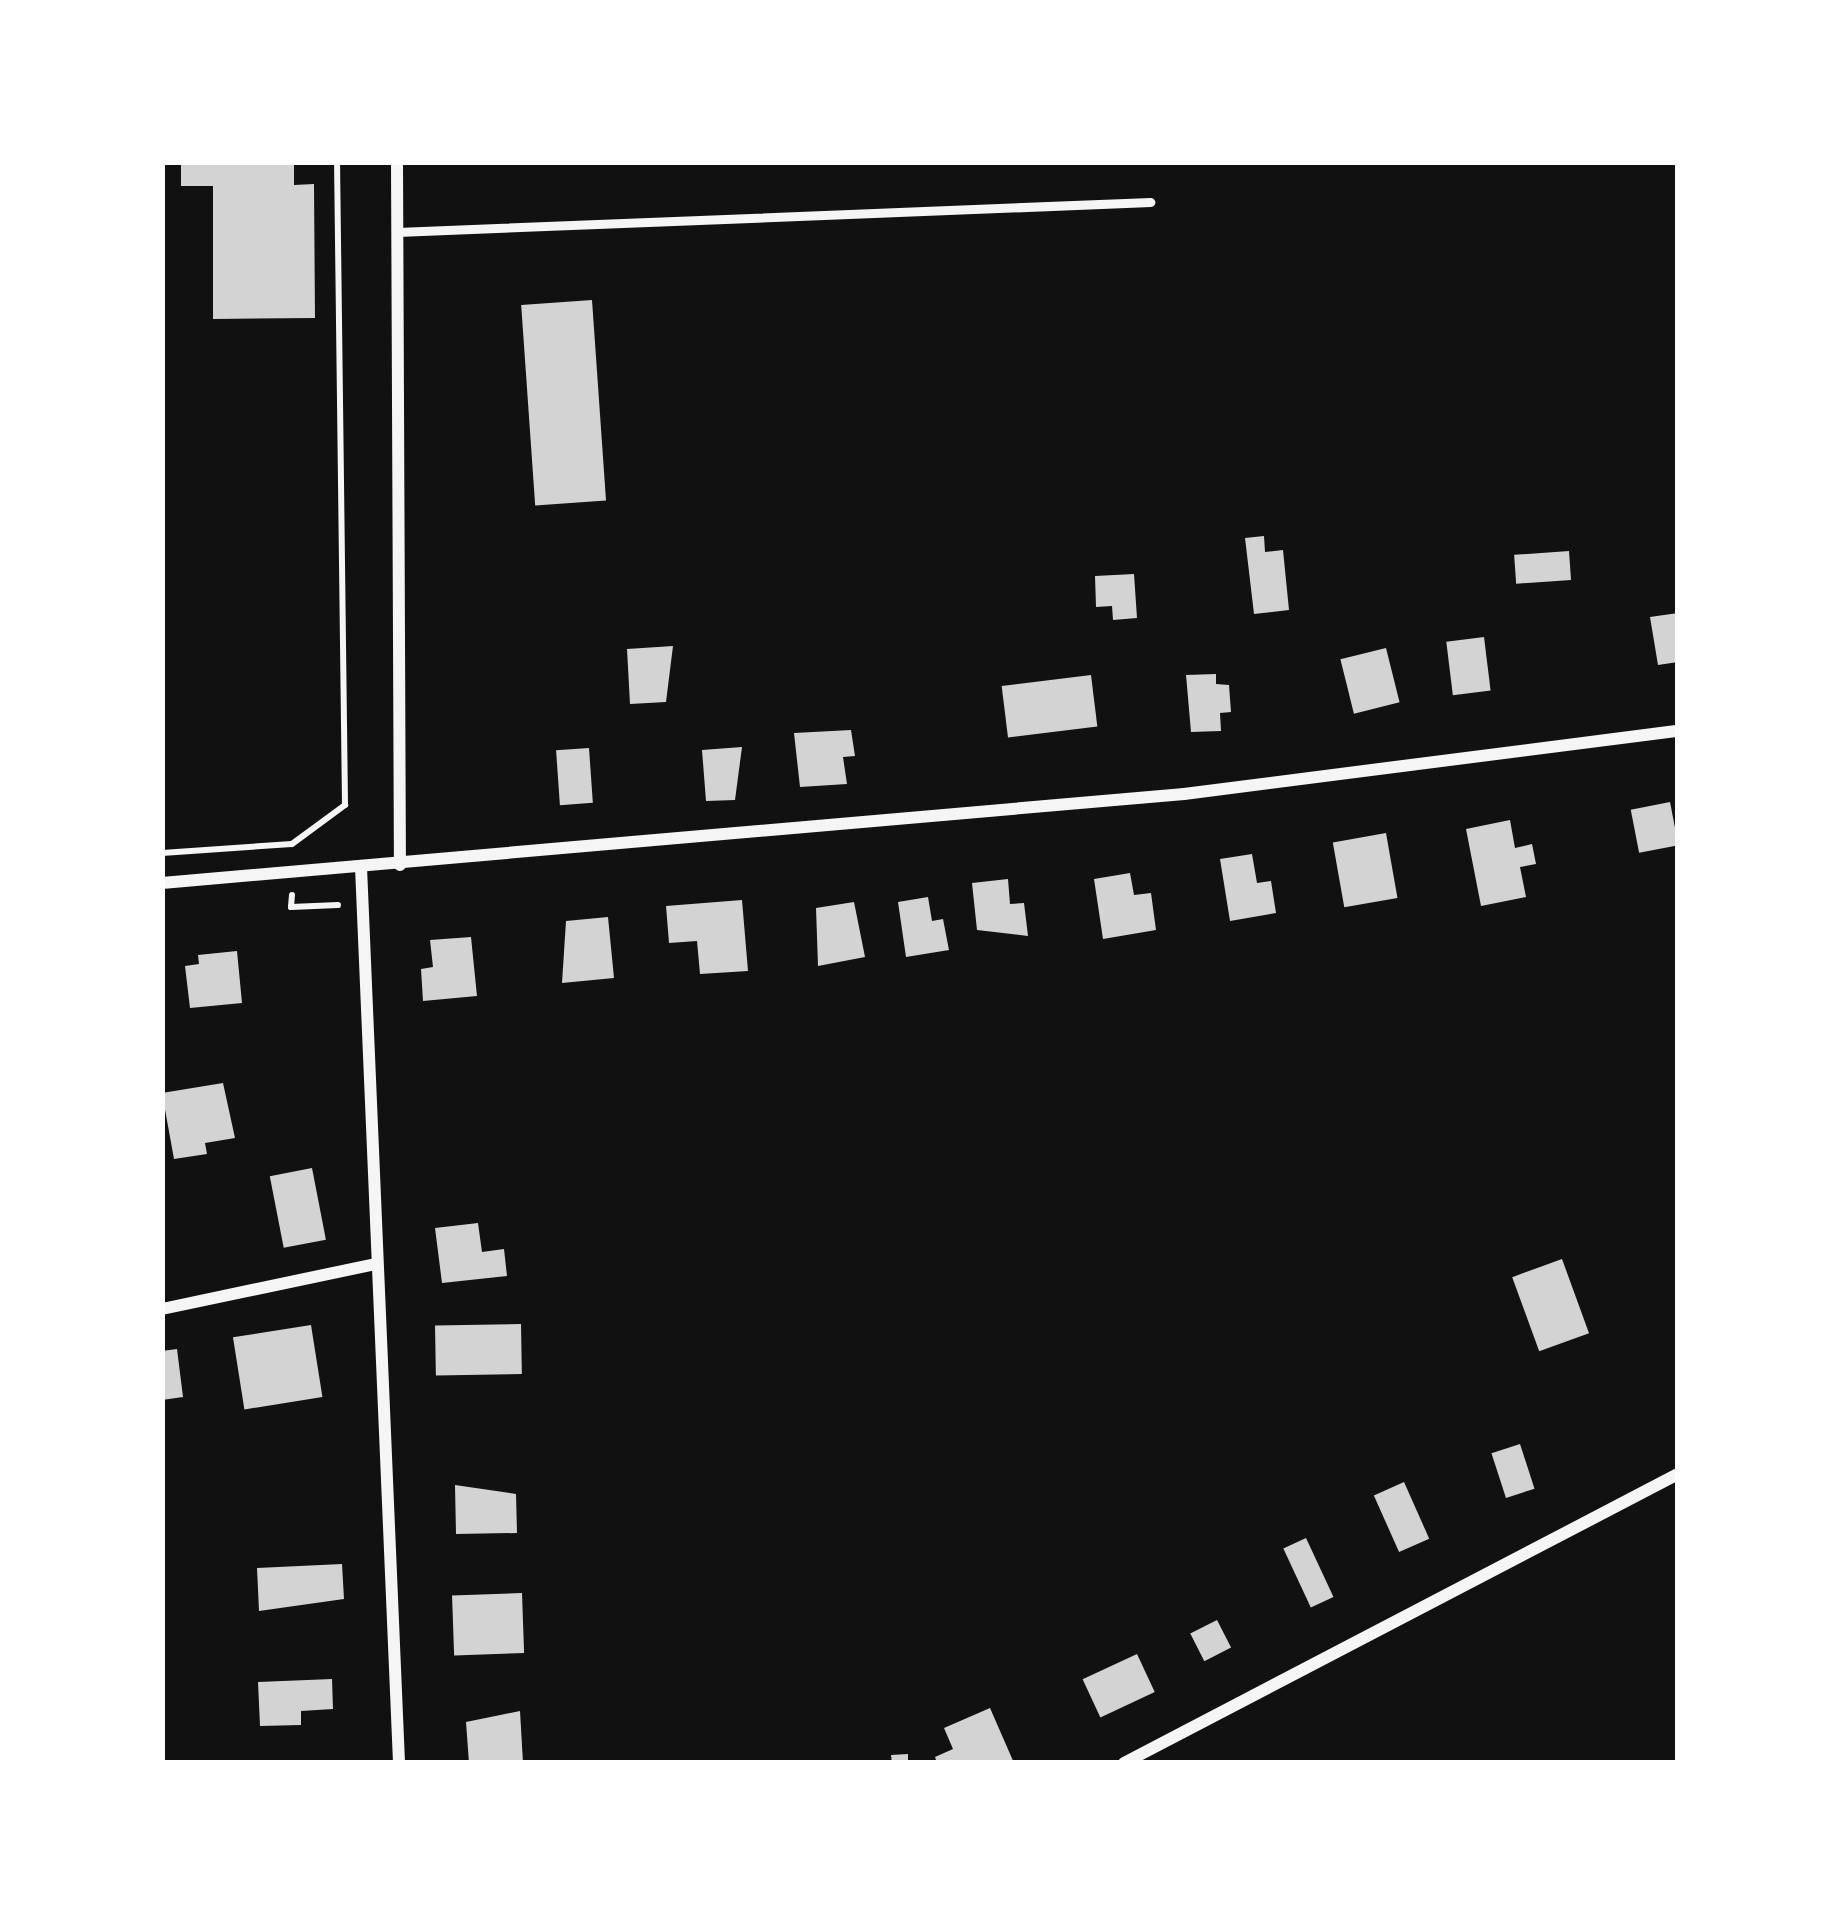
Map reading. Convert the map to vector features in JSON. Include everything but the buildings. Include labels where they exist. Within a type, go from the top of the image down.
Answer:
[{"type":"street","points":[[397,162],[400,865]]},
{"type":"street","points":[[162,883],[1184,794],[1678,731]]},
{"type":"street","points":[[361,867],[374,1264],[399,1763]]},
{"type":"street","points":[[162,1309],[374,1264]]},
{"type":"street","points":[[1124,1763],[1678,1474]]},
{"type":"lane","points":[[398,232],[1150,202]]},
{"type":"path","points":[[162,853],[292,844],[345,805],[337,162]]}]
